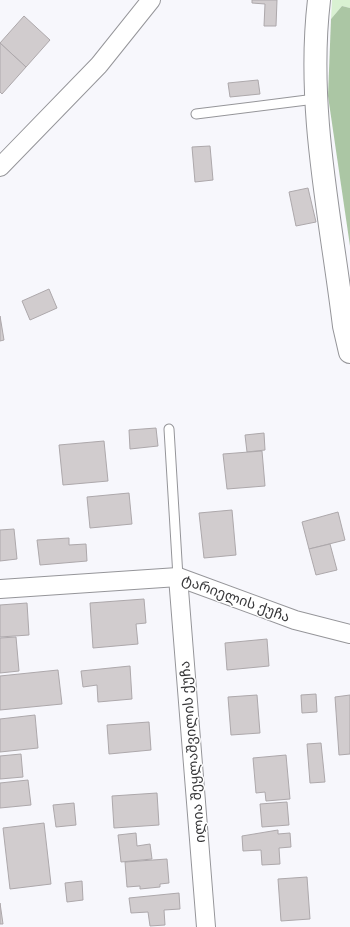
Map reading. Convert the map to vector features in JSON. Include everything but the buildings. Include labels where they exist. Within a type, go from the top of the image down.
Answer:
[{"type":"street","points":[[0,167],[99,65],[151,0]]},
{"type":"street","points":[[319,0],[316,26],[315,99],[346,304],[350,351]]},
{"type":"street","name":"ტარიელის ქუჩა","points":[[0,589],[178,576],[295,620],[350,634]]},
{"type":"street","name":"ილია შეყლაშვილის ქუჩა","points":[[178,576],[206,927]]},
{"type":"lane","points":[[196,114],[315,99]]},
{"type":"lane","points":[[169,430],[178,576]]},
{"type":"green space","points":[[332,0],[350,0],[350,8],[342,6],[331,19]]},
{"type":"green space","points":[[342,6],[350,8],[350,246],[328,96],[331,19]]}]
